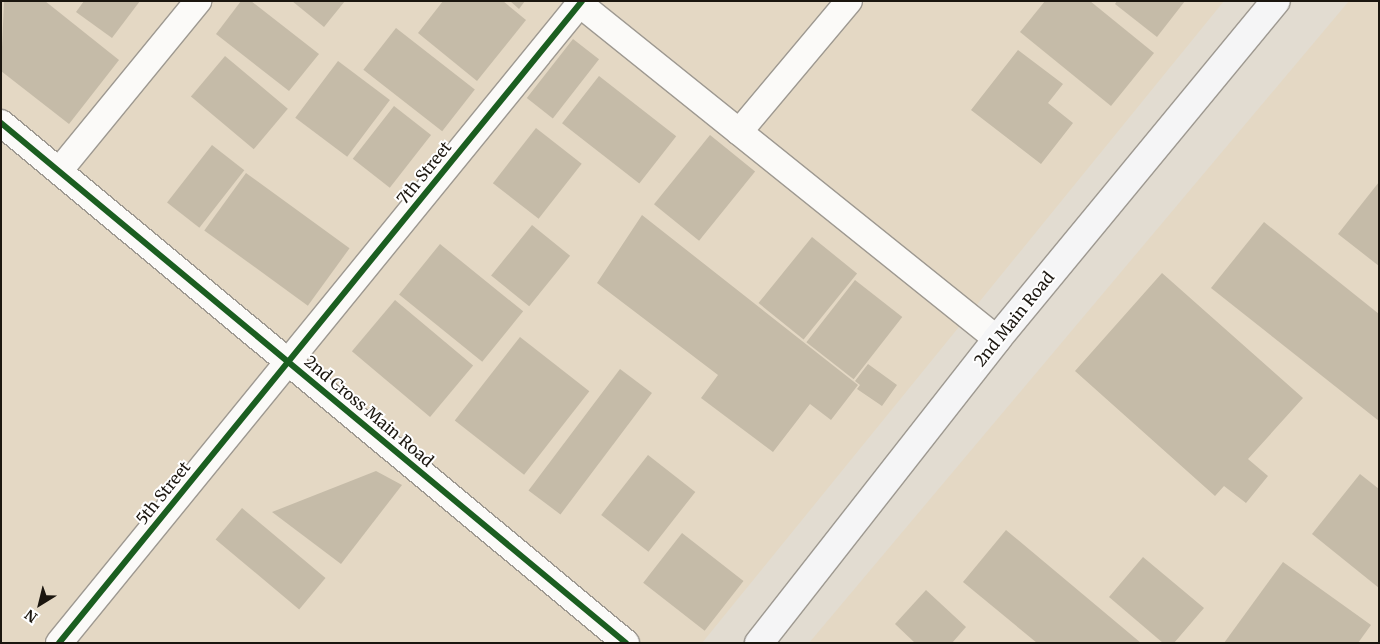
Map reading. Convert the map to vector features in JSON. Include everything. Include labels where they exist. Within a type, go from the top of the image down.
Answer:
[{"type":"main road","name":"2nd Main Road","points":[[759,643],[997,339],[1276,1]]},
{"type":"street","points":[[59,171],[198,1]]},
{"type":"street","points":[[739,132],[849,1]]},
{"type":"street","points":[[581,3],[997,339]]},
{"type":"street","name":"7th Street","points":[[288,362],[581,3]]},
{"type":"street","name":"2nd Cross Main Road","points":[[1,123],[626,643]]},
{"type":"street","name":"5th Street","points":[[59,643],[288,362]]},
{"type":"shaded area","points":[[1,1],[1224,1],[702,643],[1,643]]},
{"type":"shaded area","points":[[1349,1],[1379,1],[1379,643],[809,643]]},
{"type":"building","points":[[4,1],[45,1],[119,60],[69,124],[1,71]]},
{"type":"building","points":[[84,1],[140,1],[112,38],[76,12]]},
{"type":"building","points":[[241,1],[251,1],[319,54],[289,91],[216,34]]},
{"type":"building","points":[[292,1],[345,1],[324,27]]},
{"type":"building","points":[[443,1],[503,1],[526,20],[477,81],[418,33]]},
{"type":"building","points":[[510,1],[525,1],[519,9]]},
{"type":"building","points":[[1045,1],[1090,1],[1154,53],[1111,106],[1020,32]]},
{"type":"building","points":[[1117,1],[1185,1],[1157,37],[1115,4]]},
{"type":"building","points":[[396,28],[475,90],[442,131],[363,70]]},
{"type":"building","points":[[573,39],[599,59],[553,118],[527,98]]},
{"type":"building","points":[[1018,50],[1063,84],[1048,103],[1073,123],[1041,164],[971,110]]},
{"type":"building","points":[[225,56],[288,109],[254,149],[191,97]]},
{"type":"building","points":[[338,61],[390,100],[347,157],[295,118]]},
{"type":"building","points":[[599,76],[676,136],[639,184],[562,123]]},
{"type":"building","points":[[394,106],[431,135],[390,188],[353,159]]},
{"type":"building","points":[[536,128],[582,164],[539,219],[493,183]]},
{"type":"building","points":[[710,135],[755,172],[699,241],[654,204]]},
{"type":"building","points":[[212,145],[244,170],[199,228],[167,203]]},
{"type":"building","points":[[246,173],[350,248],[308,306],[204,230]]},
{"type":"building","points":[[1379,182],[1379,266],[1338,234]]},
{"type":"building","points":[[642,215],[858,385],[831,420],[810,404],[773,452],[701,398],[718,375],[597,283]]},
{"type":"building","points":[[1264,222],[1379,314],[1379,421],[1211,288]]},
{"type":"building","points":[[532,225],[570,256],[529,306],[491,276]]},
{"type":"building","points":[[812,237],[857,274],[804,340],[759,303]]},
{"type":"building","points":[[440,244],[523,311],[482,362],[399,295]]},
{"type":"building","points":[[1162,273],[1303,398],[1248,459],[1268,476],[1246,503],[1224,486],[1215,496],[1075,371]]},
{"type":"building","points":[[855,280],[902,317],[854,379],[806,342]]},
{"type":"building","points":[[395,300],[473,366],[430,417],[352,351]]},
{"type":"building","points":[[520,337],[589,391],[524,475],[455,421]]},
{"type":"building","points":[[868,364],[897,385],[882,406],[857,389],[860,385],[855,381]]},
{"type":"building","points":[[620,369],[652,393],[560,514],[529,490]]},
{"type":"building","points":[[648,455],[695,492],[648,552],[601,515]]},
{"type":"building","points":[[376,471],[402,485],[341,564],[272,512]]},
{"type":"building","points":[[1360,474],[1379,489],[1379,588],[1312,534]]},
{"type":"building","points":[[242,508],[325,578],[299,609],[216,539]]},
{"type":"building","points":[[1006,530],[1141,643],[1037,643],[963,582]]},
{"type":"building","points":[[682,533],[743,581],[705,631],[643,583]]},
{"type":"building","points":[[1143,557],[1204,608],[1174,643],[1163,643],[1109,597]]},
{"type":"building","points":[[1283,562],[1371,625],[1358,643],[1224,643]]},
{"type":"building","points":[[926,590],[966,627],[952,643],[915,643],[895,624]]},
{"type":"cycle path","points":[[59,643],[582,1]]},
{"type":"cycle path","points":[[1,123],[626,643]]}]
